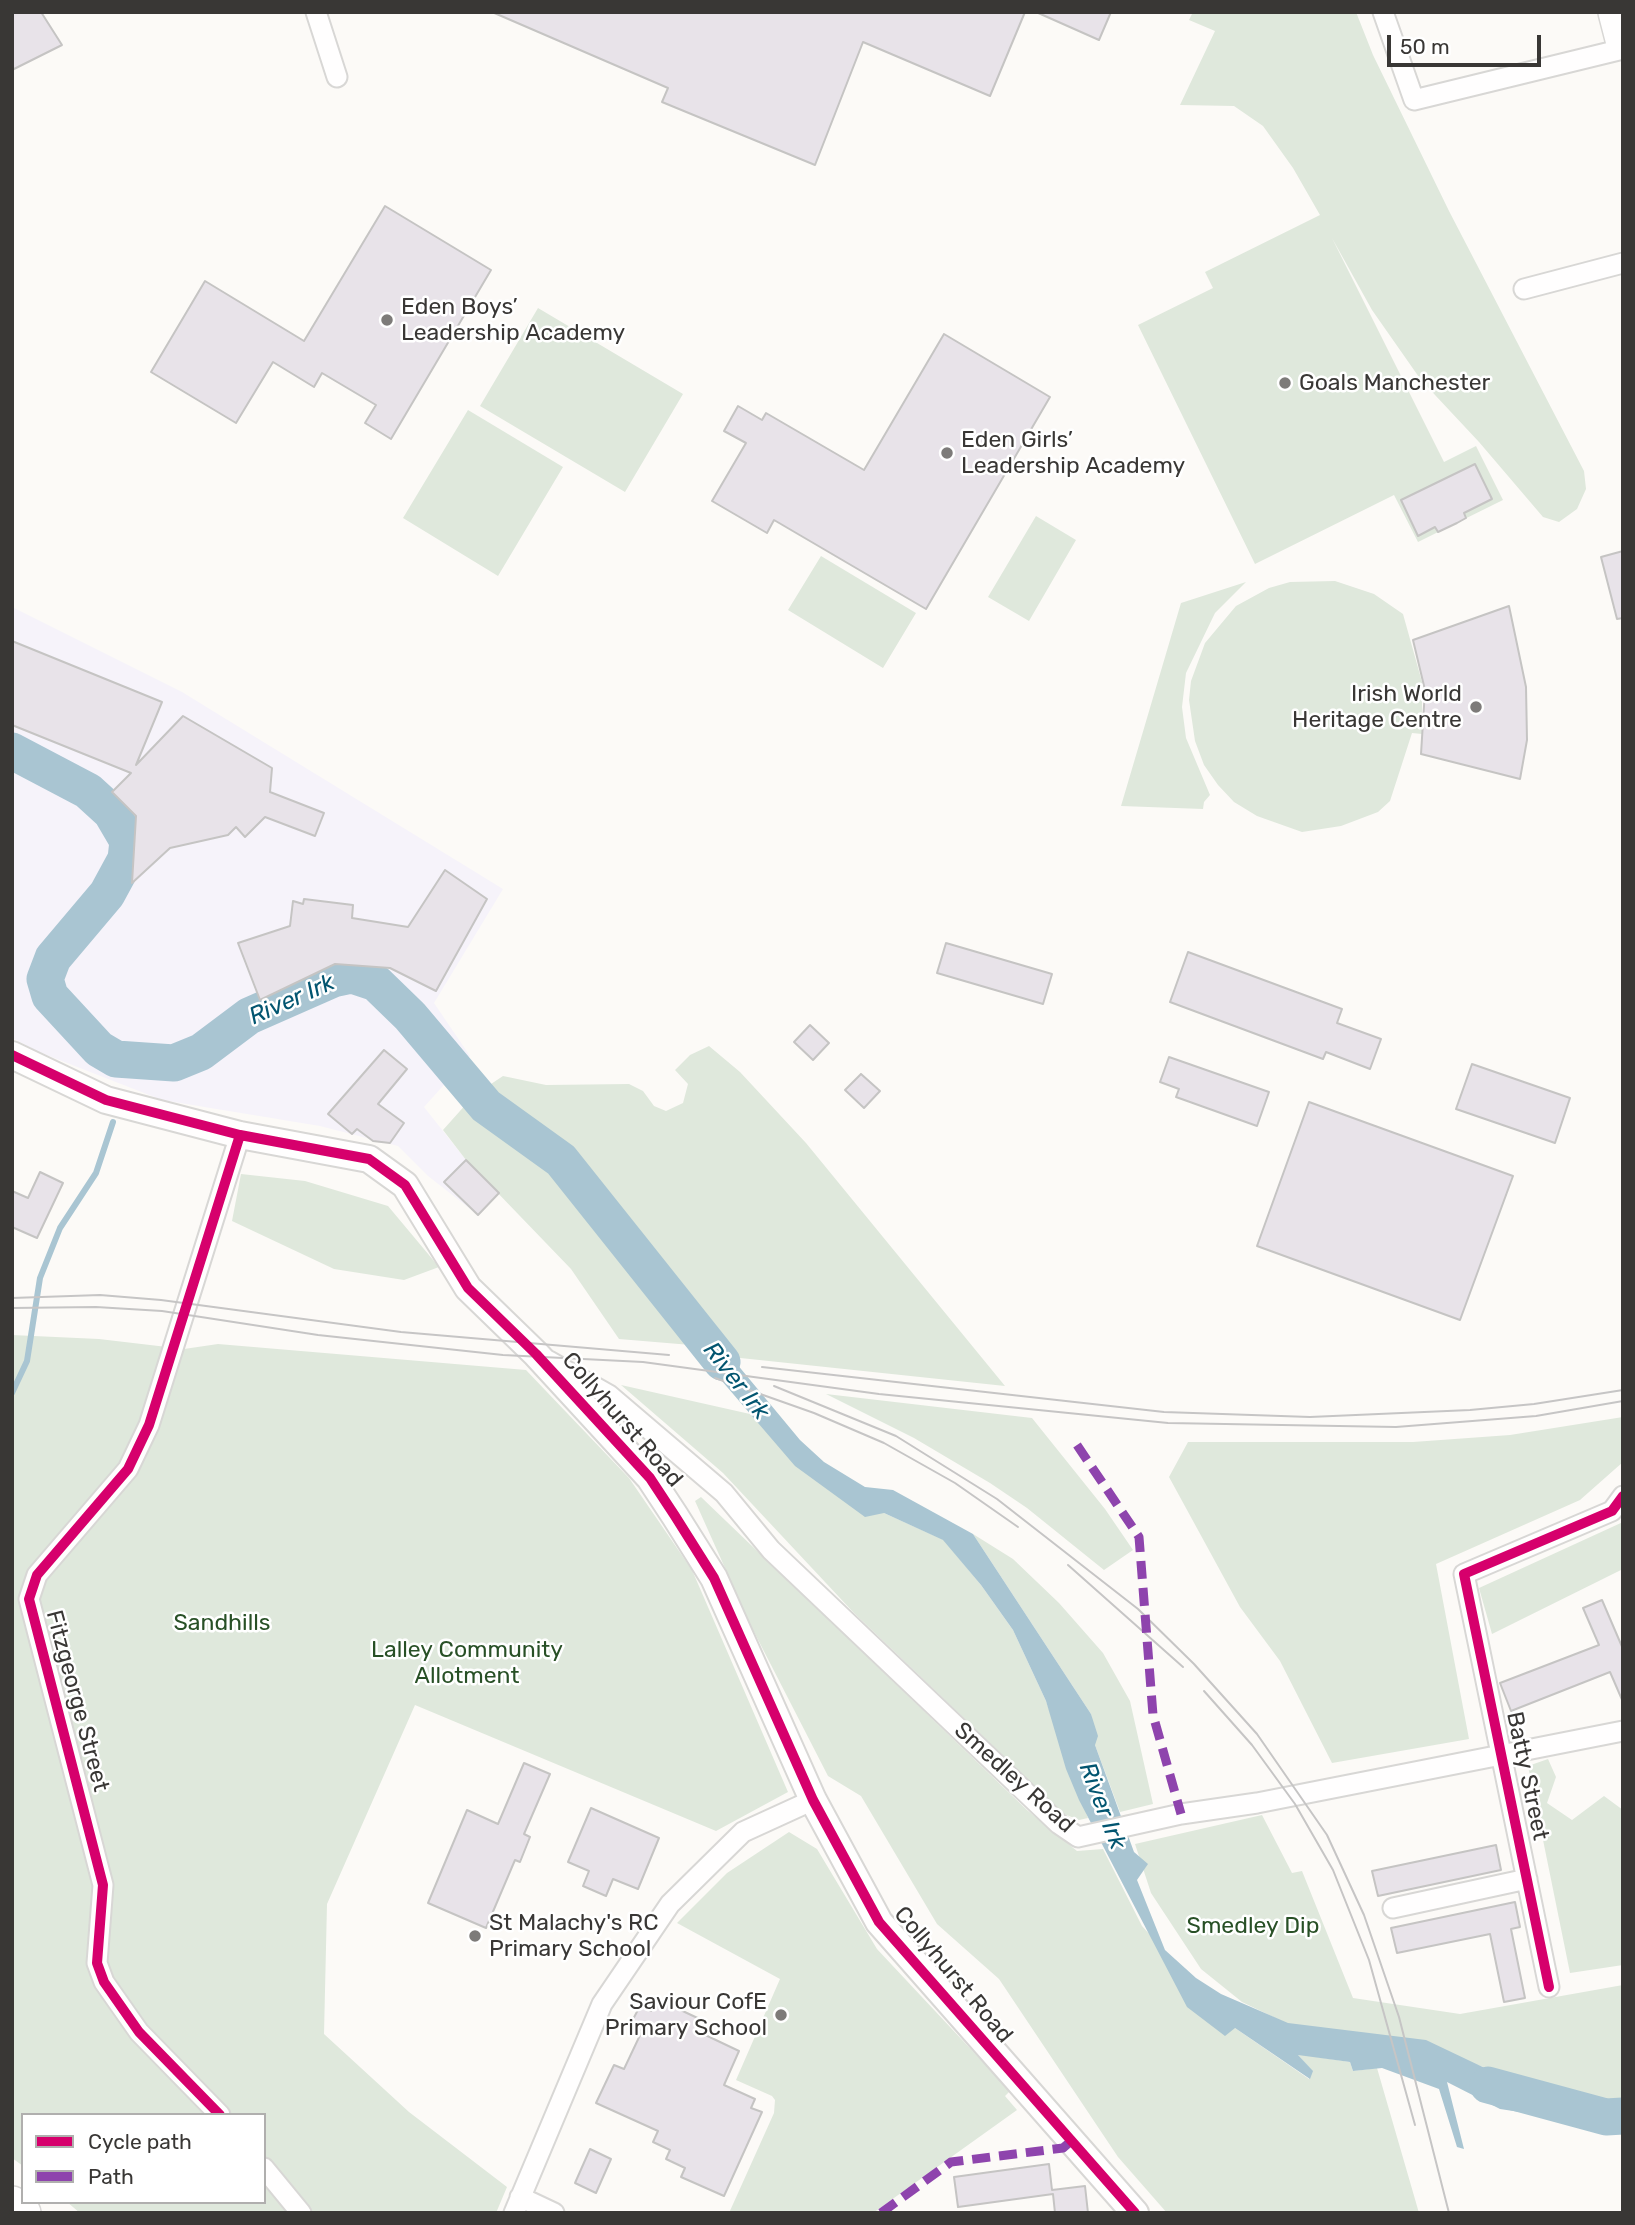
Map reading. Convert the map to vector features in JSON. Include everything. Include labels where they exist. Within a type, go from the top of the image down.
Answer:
[{"type":"highway","points":[[1616,12],[1623,39]]},
{"type":"highway","points":[[12,2204],[23,2213]]},
{"type":"street","points":[[316,12],[337,77]]},
{"type":"street","points":[[1383,12],[1414,100],[1623,49]]},
{"type":"street","points":[[1524,289],[1623,263]]},
{"type":"street","name":"Collyhurst Road","points":[[12,1055],[106,1100],[240,1135],[369,1160],[405,1185],[468,1288],[536,1354],[650,1478],[714,1578],[813,1800],[878,1922],[1128,2210]]},
{"type":"street","name":"Fitzgeorge Street","points":[[218,2113],[139,2032],[104,1982],[97,1963],[103,1885],[29,1599],[37,1575],[128,1469],[149,1425],[240,1135]]},
{"type":"street","name":"Smedley Road","points":[[536,1354],[609,1395],[724,1493],[771,1550],[1059,1824],[1078,1837],[1623,1731]]},
{"type":"street","name":"Batty Street","points":[[1549,1987],[1464,1574],[1612,1511],[1623,1496]]},
{"type":"street","points":[[554,2213],[517,2205],[602,2004],[670,1904],[744,1832],[813,1800]]},
{"type":"street","points":[[1393,1908],[1527,1879]]},
{"type":"street","points":[[266,2170],[301,2213]]},
{"type":"shaded area","points":[[12,607],[182,692],[503,889],[434,1003],[470,1056],[424,1107],[466,1160],[499,1193],[478,1215],[428,1176],[398,1146],[320,1126],[162,1100],[39,1052],[12,1038]]},
{"type":"green space","points":[[1193,12],[1356,12],[1373,55],[1449,211],[1584,471],[1586,489],[1577,509],[1559,522],[1543,517],[1421,380],[1372,310],[1332,238],[1444,462],[1476,446],[1503,500],[1418,542],[1394,495],[1255,564],[1138,325],[1213,288],[1205,272],[1320,215],[1293,168],[1263,126],[1234,106],[1180,105],[1215,31],[1189,20]]},
{"type":"green space","points":[[538,308],[683,394],[625,492],[480,406]]},
{"type":"green space","points":[[468,410],[563,467],[498,576],[403,518]]},
{"type":"green space","points":[[1036,516],[1076,540],[1029,621],[988,597]]},
{"type":"green space","points":[[821,556],[916,613],[883,668],[788,610]]},
{"type":"green space","points":[[1335,581],[1374,594],[1403,614],[1422,682],[1422,734],[1412,733],[1390,801],[1378,812],[1341,826],[1302,832],[1257,816],[1234,802],[1218,785],[1204,765],[1195,741],[1189,700],[1191,681],[1205,643],[1236,606],[1269,588],[1290,582]]},
{"type":"green space","points":[[1246,582],[1215,613],[1186,673],[1182,707],[1186,738],[1210,795],[1204,802],[1203,809],[1121,806],[1181,603]]},
{"type":"green space","points":[[709,1046],[740,1072],[806,1143],[1005,1386],[731,1357],[614,1209],[568,1156],[482,1090],[503,1076],[546,1085],[629,1084],[643,1091],[654,1106],[666,1111],[683,1103],[688,1084],[675,1070],[690,1055]]},
{"type":"green space","points":[[468,1102],[553,1168],[648,1281],[691,1345],[619,1339],[571,1269],[466,1160],[443,1130]]},
{"type":"green space","points":[[241,1174],[305,1181],[388,1206],[439,1267],[404,1280],[334,1269],[232,1221]]},
{"type":"green space","name":"Sandhills","points":[[12,1335],[99,1339],[184,1349],[218,1344],[526,1370],[629,1478],[692,1570],[788,1792],[716,1831],[415,1705],[327,1904],[324,2034],[409,2112],[507,2187],[496,2213],[80,2213],[69,2204],[266,2204],[266,2113],[21,2113],[21,2165],[12,2158]]},
{"type":"green space","points":[[621,1385],[750,1414],[884,1513],[944,1540],[1013,1630],[1046,1701],[1088,1818],[1079,1820],[1064,1814],[854,1613],[723,1473]]},
{"type":"green space","points":[[826,1394],[1032,1418],[1105,1509],[1133,1550],[1104,1570],[1027,1508],[990,1483],[914,1438]]},
{"type":"green space","points":[[1623,1417],[1623,1462],[1580,1500],[1436,1564],[1469,1739],[1332,1763],[1280,1661],[1240,1607],[1169,1477],[1188,1442],[1413,1442],[1510,1435]]},
{"type":"green space","points":[[701,1497],[1027,1810],[1077,1851],[1103,1849],[1142,1926],[1235,2028],[1309,2079],[1312,2071],[1297,2054],[1350,2062],[1353,2071],[1377,2068],[1419,2213],[1167,2213],[1118,2157],[999,1979],[937,1924],[861,1796],[828,1776],[751,1626],[695,1501]]},
{"type":"green space","points":[[1623,1522],[1623,1569],[1492,1634],[1479,1588]]},
{"type":"green space","points":[[973,1534],[1013,1559],[1059,1603],[1103,1653],[1130,1701],[1153,1804],[1120,1812],[1095,1745],[1091,1714]]},
{"type":"green space","points":[[1548,1759],[1556,1777],[1547,1803],[1572,1820],[1604,1796],[1623,1810],[1623,1965],[1570,1973],[1528,1766]]},
{"type":"green space","name":"Smedley Dip","points":[[1262,1815],[1292,1873],[1302,1871],[1353,1998],[1460,2014],[1623,1985],[1623,2103],[1583,2105],[1438,2050],[1292,2026],[1242,2002],[1201,1969],[1151,1893],[1135,1844]]},
{"type":"green space","name":"Saviour CofE Primary School","points":[[789,1832],[817,1849],[877,1949],[1010,2091],[1005,2096],[1017,2110],[873,2213],[729,2213],[774,2113],[775,2100],[772,2096],[736,2080],[780,1979],[677,1923],[727,1873]]},
{"type":"water","points":[[678,1321],[702,1322],[800,1440],[824,1462],[865,1487],[893,1490],[973,1534],[1091,1714],[1098,1736],[1095,1745],[1134,1852],[1148,1864],[1137,1880],[1165,1950],[1196,1978],[1221,1994],[1288,2023],[1426,2040],[1489,2070],[1536,2086],[1533,2114],[1500,2109],[1447,2082],[1464,2149],[1457,2147],[1439,2089],[1382,2068],[1353,2071],[1350,2062],[1298,2055],[1313,2071],[1310,2079],[1235,2028],[1225,2036],[1187,2007],[1079,1800],[1066,1769],[1046,1701],[1013,1630],[981,1585],[943,1540],[884,1513],[865,1517],[795,1466],[691,1345]]},
{"type":"building","points":[[12,12],[41,12],[62,45],[12,70]]},
{"type":"building","points":[[492,12],[1025,12],[990,96],[863,42],[815,165],[662,102],[668,88]]},
{"type":"building","points":[[1036,12],[1111,12],[1099,40]]},
{"type":"building","points":[[385,206],[491,270],[391,439],[365,423],[376,405],[322,373],[314,387],[273,362],[236,423],[151,372],[205,281],[304,341]]},
{"type":"building","points":[[944,334],[1050,397],[926,609],[774,520],[767,533],[712,501],[746,443],[724,431],[738,406],[762,420],[766,413],[864,470]]},
{"type":"building","points":[[1475,464],[1492,499],[1464,513],[1466,518],[1457,523],[1438,532],[1435,527],[1418,536],[1401,500]]},
{"type":"building","points":[[1623,551],[1623,618],[1617,619],[1601,557]]},
{"type":"building","name":"Irish World Heritage Centre","points":[[1509,606],[1526,687],[1527,740],[1520,779],[1421,754],[1425,690],[1413,640]]},
{"type":"building","points":[[12,641],[162,702],[136,765],[183,716],[272,768],[270,792],[324,813],[315,836],[265,817],[245,837],[236,827],[228,835],[170,848],[132,883],[136,816],[112,792],[131,773],[12,725]]},
{"type":"building","points":[[445,870],[487,899],[436,991],[390,968],[335,964],[260,1000],[238,943],[290,926],[293,901],[303,904],[304,899],[353,905],[352,918],[408,927]]},
{"type":"building","points":[[946,943],[1052,974],[1043,1004],[937,973]]},
{"type":"building","points":[[1188,952],[1342,1009],[1337,1023],[1381,1039],[1370,1069],[1326,1052],[1323,1059],[1170,1002]]},
{"type":"building","points":[[810,1025],[829,1043],[813,1060],[794,1042]]},
{"type":"building","points":[[384,1050],[407,1069],[378,1104],[404,1123],[390,1143],[373,1141],[357,1129],[352,1134],[328,1114]]},
{"type":"building","points":[[1169,1057],[1269,1092],[1257,1126],[1176,1097],[1179,1089],[1160,1082]]},
{"type":"building","points":[[1472,1064],[1570,1098],[1555,1143],[1456,1109]]},
{"type":"building","points":[[861,1074],[880,1091],[864,1108],[845,1090]]},
{"type":"building","points":[[1309,1102],[1513,1176],[1460,1320],[1257,1246]]},
{"type":"building","points":[[466,1160],[499,1193],[478,1215],[444,1182]]},
{"type":"building","points":[[40,1172],[63,1183],[37,1238],[12,1227],[12,1191],[28,1198]]},
{"type":"building","points":[[1602,1600],[1623,1649],[1623,1702],[1610,1672],[1511,1711],[1500,1683],[1599,1645],[1583,1608]]},
{"type":"building","points":[[524,1763],[550,1774],[524,1834],[530,1837],[520,1862],[515,1860],[486,1928],[428,1903],[467,1810],[498,1824]]},
{"type":"building","points":[[591,1808],[659,1838],[638,1889],[613,1879],[606,1896],[583,1886],[589,1871],[568,1862]]},
{"type":"building","points":[[1496,1845],[1501,1870],[1378,1896],[1372,1871]]},
{"type":"building","points":[[1515,1902],[1520,1927],[1511,1929],[1525,1998],[1504,2002],[1490,1934],[1397,1953],[1391,1928]]},
{"type":"building","points":[[657,1999],[704,2021],[699,2032],[739,2051],[724,2085],[755,2099],[751,2108],[762,2112],[724,2196],[681,2177],[685,2168],[666,2159],[670,2150],[653,2142],[658,2131],[596,2103],[614,2065],[624,2069],[642,2031],[630,2025],[640,2006],[651,2011]]},
{"type":"building","points":[[590,2149],[611,2159],[596,2193],[575,2183]]},
{"type":"building","points":[[1049,2164],[1052,2190],[1085,2186],[1088,2213],[1055,2213],[1053,2194],[958,2207],[954,2177]]},
{"type":"waterway","name":"River Irk","points":[[12,751],[88,791],[111,812],[128,841],[126,859],[107,894],[53,958],[45,979],[50,996],[99,1049],[116,1059],[174,1063],[201,1052],[249,1016],[333,979],[352,975],[376,983],[410,1016],[486,1106],[561,1160],[722,1362]]},
{"type":"waterway","points":[[12,1393],[27,1361],[40,1278],[60,1228],[96,1173],[113,1122]]},
{"type":"waterway","name":"River Irk","points":[[1488,2085],[1606,2117],[1623,2116]]},
{"type":"tram line","points":[[12,1298],[100,1295],[161,1300],[401,1332],[669,1355]]},
{"type":"tram line","points":[[12,1308],[96,1307],[162,1311],[318,1335],[503,1355],[643,1362],[879,1394],[1168,1423],[1396,1427],[1536,1416],[1623,1401]]},
{"type":"tram line","points":[[762,1367],[1164,1412],[1310,1417],[1470,1410],[1534,1404],[1623,1390]]},
{"type":"tram line","points":[[715,1378],[814,1413],[884,1443],[955,1483],[1018,1527]]},
{"type":"tram line","points":[[774,1386],[896,1436],[997,1499],[1138,1609],[1194,1664],[1257,1734],[1327,1835],[1364,1915],[1399,2017],[1449,2213]]},
{"type":"tram line","points":[[1068,1565],[1183,1667]]},
{"type":"tram line","points":[[1204,1691],[1252,1745],[1295,1804],[1333,1870],[1369,1960],[1415,2125]]},
{"type":"marked path","points":[[1077,1445],[1139,1537],[1153,1715],[1181,1814]]},
{"type":"marked path","points":[[881,2213],[951,2162],[1063,2148],[1071,2141]]},
{"type":"cycle path","points":[[12,1055],[106,1100],[240,1135],[369,1159],[405,1185],[468,1288],[536,1354],[650,1478],[675,1516],[714,1578],[813,1800],[879,1922],[1135,2213]]},
{"type":"cycle path","points":[[218,2113],[139,2032],[104,1982],[97,1963],[103,1885],[29,1599],[37,1575],[128,1469],[149,1425],[240,1135]]},
{"type":"cycle path","points":[[1549,1987],[1464,1574],[1612,1511],[1623,1496]]},
{"type":"place","name":"Eden Boys’ Leadership Academy","points":[[387,320]]},
{"type":"place","name":"Goals Manchester","points":[[1285,383]]},
{"type":"place","name":"Eden Girls’ Leadership Academy","points":[[947,453]]},
{"type":"place","name":"Irish World Heritage Centre","points":[[1476,707]]},
{"type":"place","name":"St Malachy's RC Primary School","points":[[475,1936]]},
{"type":"place","name":"Saviour CofE Primary School","points":[[781,2015]]},
{"type":"park label","name":"Lalley Community Allotment","points":[[467,1663]]}]
